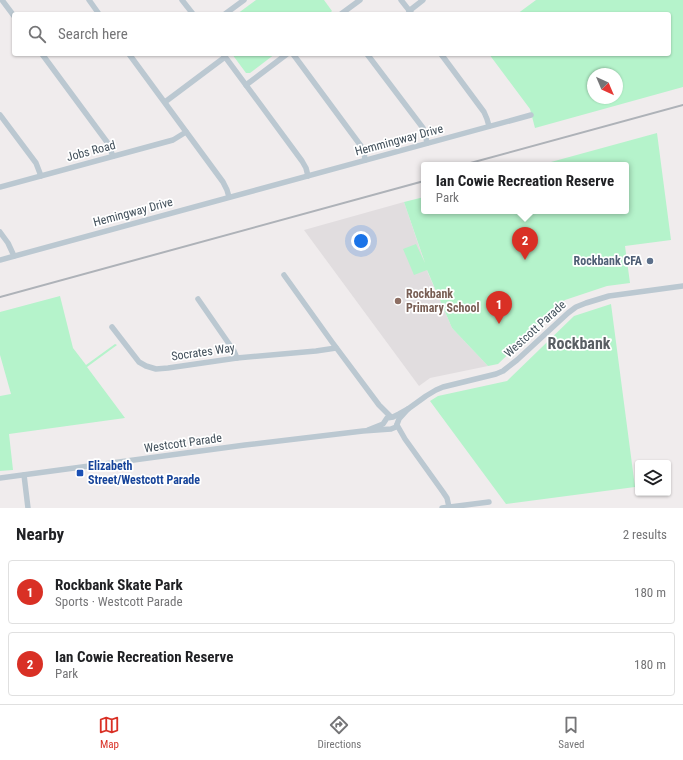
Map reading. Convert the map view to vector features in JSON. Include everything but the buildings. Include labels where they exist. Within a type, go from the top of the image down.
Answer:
[{"type":"street","points":[[2,0],[12,13]]},
{"type":"street","points":[[89,0],[98,12]]},
{"type":"street","points":[[182,0],[191,12]]},
{"type":"street","points":[[228,12],[244,0]]},
{"type":"street","points":[[344,12],[360,0]]},
{"type":"street","points":[[401,0],[410,12],[423,0]]},
{"type":"street","points":[[43,56],[107,142],[113,156]]},
{"type":"street","points":[[130,56],[223,182],[229,197]]},
{"type":"street","points":[[165,102],[223,56]]},
{"type":"street","points":[[225,56],[302,161],[308,176]]},
{"type":"street","points":[[246,85],[284,56]]},
{"type":"street","points":[[294,56],[361,146],[366,160]]},
{"type":"street","points":[[369,56],[423,128],[427,143]]},
{"type":"street","points":[[442,56],[484,112],[489,126]]},
{"type":"street","points":[[0,115],[36,163],[41,176]]},
{"type":"street","name":"Hemmingway Drive","points":[[272,186],[531,115]]},
{"type":"street","name":"Jobs Road","points":[[0,187],[173,140],[186,132]]},
{"type":"street","name":"Hemingway Drive","points":[[0,260],[272,186]]},
{"type":"street","points":[[0,232],[8,243],[14,256]]},
{"type":"street","points":[[284,275],[379,405],[396,420],[405,439],[444,492],[449,507]]},
{"type":"street","name":"Westcott Parade","points":[[392,417],[408,409],[426,396],[443,387],[503,371],[517,360],[561,318],[576,307],[609,296],[683,286]]},
{"type":"street","points":[[198,299],[234,351],[237,358]]},
{"type":"street","name":"Socrates Way","points":[[112,327],[139,362],[156,369],[237,358],[336,348]]},
{"type":"street","name":"Socrates Way","points":[[316,351],[317,349],[332,342]]},
{"type":"street","points":[[379,405],[386,426],[405,439]]},
{"type":"street","name":"Westcott Parade","points":[[397,424],[399,419],[408,409]]},
{"type":"street","points":[[385,422],[387,418],[392,417]]},
{"type":"street","name":"Westcott Parade","points":[[363,432],[385,422]]},
{"type":"street","points":[[391,429],[397,424]]},
{"type":"street","name":"Westcott Parade","points":[[0,481],[3,478],[237,446],[391,429]]},
{"type":"street","points":[[24,475],[28,508]]},
{"type":"street","points":[[442,508],[488,502]]},
{"type":"shaded area","name":"Rockbank Primary School","points":[[404,202],[428,273],[452,328],[488,366],[430,378],[419,386],[304,230]]},
{"type":"green space","points":[[256,0],[324,0],[332,11],[331,12],[240,12]]},
{"type":"green space","points":[[536,0],[683,0],[683,87],[623,104],[623,68],[587,68],[587,104],[622,104],[535,128],[530,109],[490,56],[671,56],[671,12],[520,12]]},
{"type":"green space","points":[[233,56],[272,56],[250,73],[246,73]]},
{"type":"green space","points":[[657,133],[671,240],[625,246],[630,283],[607,286],[565,300],[498,364],[488,366],[452,328],[427,270],[414,275],[403,249],[416,244],[425,263],[404,202],[421,198],[421,214],[629,214],[629,162],[551,162]]},
{"type":"green space","points":[[60,296],[73,348],[86,365],[115,344],[117,345],[87,367],[125,418],[9,434],[13,470],[0,471],[0,396],[11,394],[0,355],[0,312]]},
{"type":"green space","points":[[611,304],[635,487],[506,504],[430,401],[438,396],[507,381],[574,316]]},
{"type":"railway","points":[[474,162],[683,105]]},
{"type":"railway","points":[[0,297],[421,182]]},
{"type":"place","name":"Ian Cowie Recreation Reserve","points":[[525,260]]},
{"type":"place","name":"Rockbank CFA","points":[[650,261]]},
{"type":"place","name":"Rockbank Primary School","points":[[398,301]]},
{"type":"place","name":"Rockbank Skate Park","points":[[499,324]]},
{"type":"place","name":"Elizabeth Street/Westcott Parade","points":[[80,473]]},
{"type":"district","name":"Rockbank","points":[[579,343]]}]
